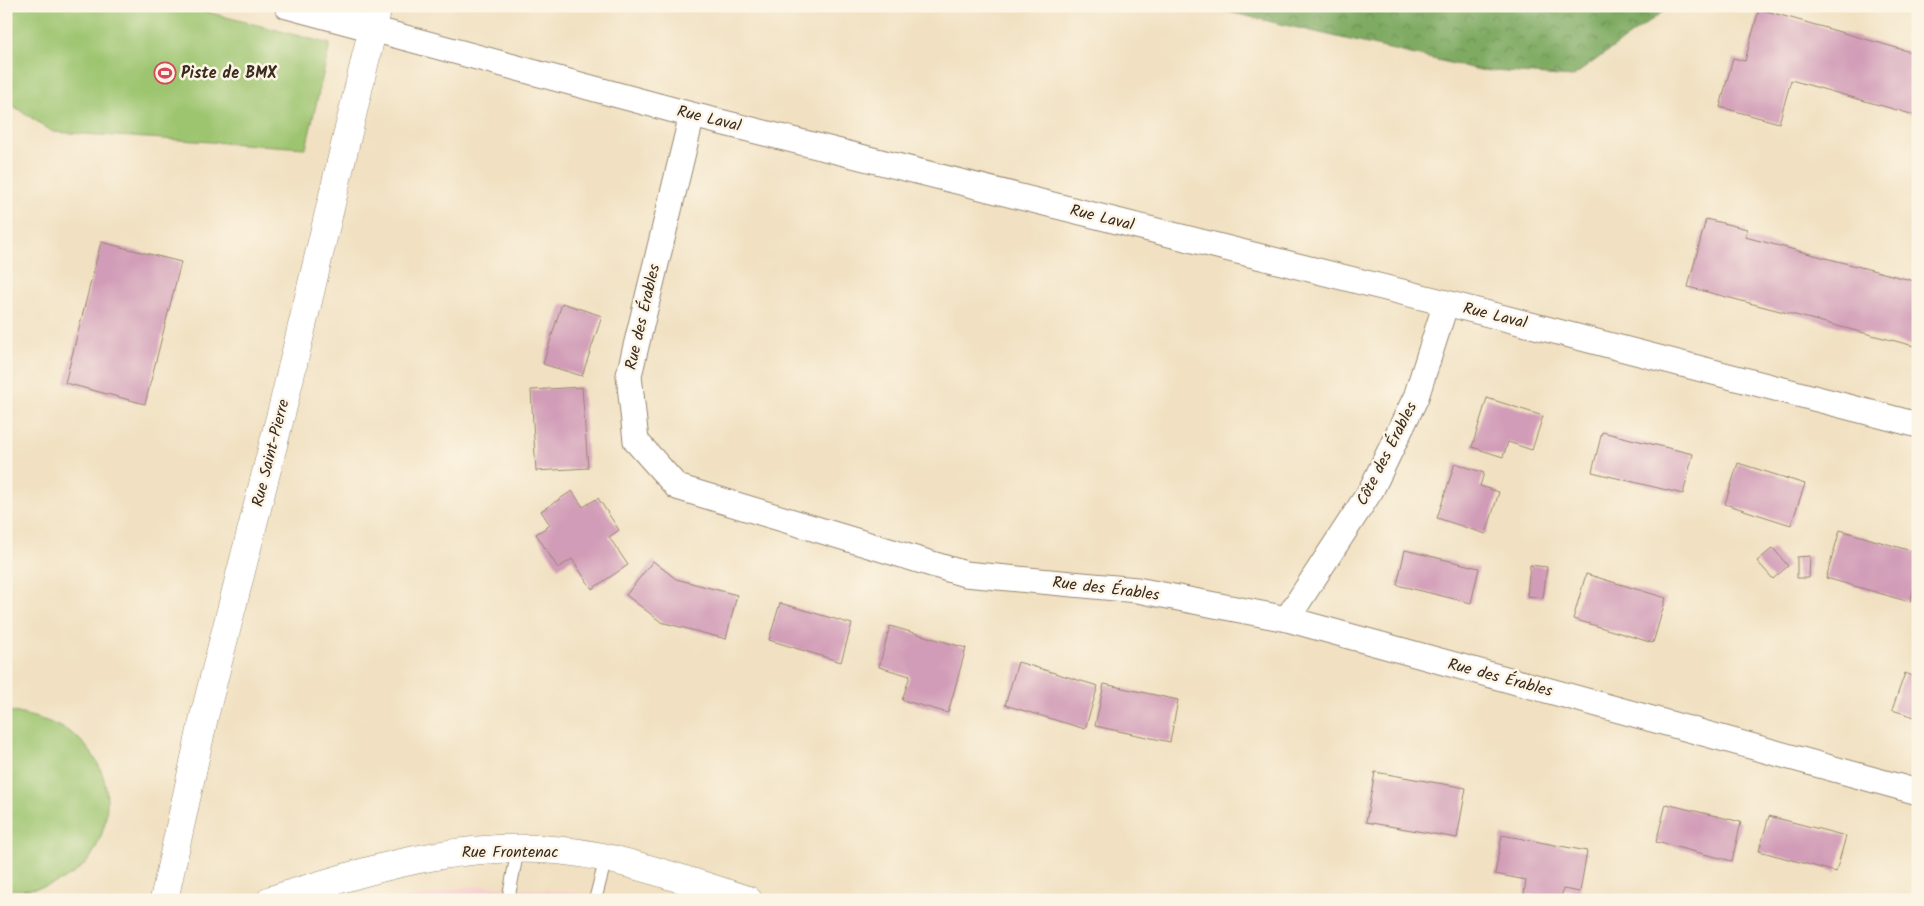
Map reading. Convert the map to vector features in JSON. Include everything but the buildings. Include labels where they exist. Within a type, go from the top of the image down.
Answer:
[{"type":"street","name":"Rue Laval","points":[[287,6],[376,17],[692,115],[1446,303],[1918,425]]},
{"type":"street","name":"Rue Saint-Pierre","points":[[164,900],[204,717],[284,402],[376,17]]},
{"type":"street","name":"Rue des Érables","points":[[692,115],[629,375],[636,441],[677,487],[965,574],[1137,590],[1287,619],[1918,792]]},
{"type":"street","name":"Côte des Érables","points":[[1287,619],[1371,490],[1416,396],[1446,303]]},
{"type":"street","name":"Rue Frontenac","points":[[271,900],[371,869],[416,858],[464,851],[518,849],[552,850],[606,858],[652,870],[748,900]]},
{"type":"lane","points":[[508,900],[518,849]]},
{"type":"lane","points":[[595,900],[606,858]]},
{"type":"shaded area","points":[[491,886],[572,892],[618,900],[402,900],[464,887]]},
{"type":"green space","name":"Piste de BMX","points":[[6,6],[184,6],[330,44],[306,148],[53,132],[6,101]]},
{"type":"green space","points":[[1203,6],[1671,6],[1572,77],[1480,70]]},
{"type":"green space","points":[[6,710],[47,721],[75,736],[83,743],[98,764],[106,788],[107,801],[104,826],[91,857],[79,870],[70,876],[39,888],[6,889]]},
{"type":"place","name":"Piste de BMX","points":[[165,73]]}]
